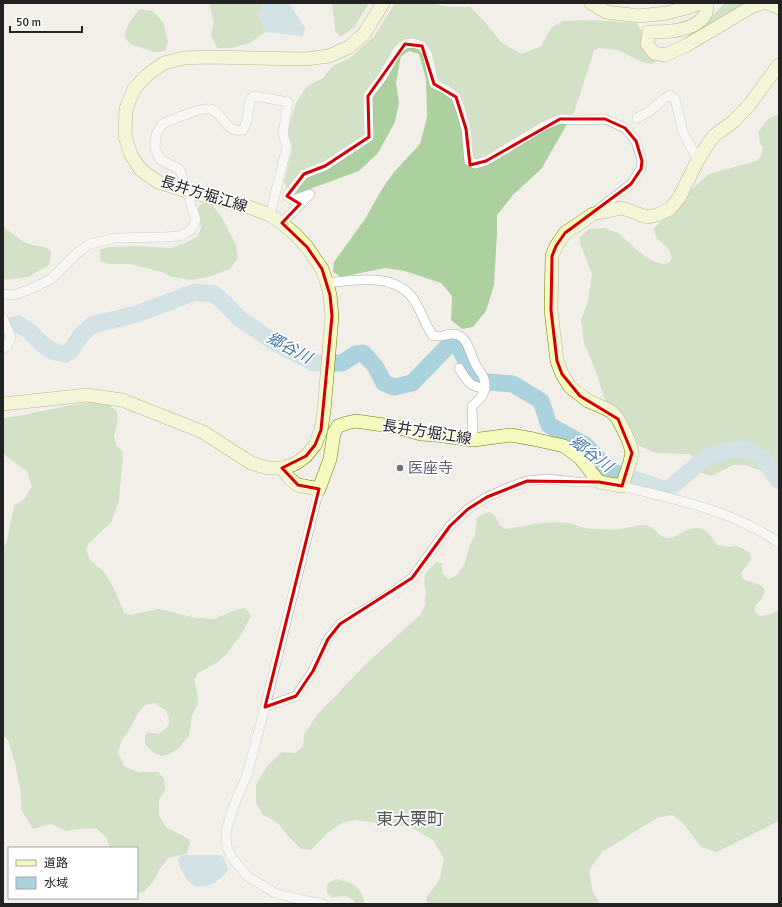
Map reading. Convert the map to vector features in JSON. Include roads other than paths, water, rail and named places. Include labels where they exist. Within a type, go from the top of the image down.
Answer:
[{"type":"main road","name":"長井方堀江線","points":[[3,404],[87,395],[122,400],[203,432],[251,463],[268,468],[282,468],[295,464],[306,456],[315,445],[321,430],[324,411],[332,316],[330,295],[322,269],[307,247],[296,235],[282,222],[270,215],[249,207],[158,182],[142,170],[131,155],[125,136],[126,109],[134,89],[147,75],[164,64],[184,58],[306,59],[329,56],[349,47],[364,34],[383,3]]},
{"type":"main road","points":[[591,3],[606,12],[639,16],[667,13],[701,3]]},
{"type":"main road","points":[[649,32],[668,32],[687,28],[700,21],[706,14],[707,3]]},
{"type":"main road","points":[[639,16],[649,32],[647,44],[654,53],[665,55],[687,45],[753,6],[763,3]]},
{"type":"main road","points":[[767,3],[779,8]]},
{"type":"main road","points":[[599,482],[623,483],[632,452],[628,439],[618,419],[612,412],[588,401],[570,388],[557,361],[551,310],[552,256],[556,246],[565,233],[593,214],[622,208],[648,217],[658,215],[670,209],[679,198],[709,142],[715,135],[734,121],[750,104],[779,65]]},
{"type":"main road","name":"長井方堀江線","points":[[319,489],[330,459],[334,433],[338,426],[356,421],[397,427],[421,434],[437,434],[473,440],[511,435],[564,446],[580,458],[599,482]]},
{"type":"main road","points":[[282,468],[290,479],[298,485],[319,489]]},
{"type":"street","points":[[282,222],[310,194],[293,200],[287,196],[304,174],[324,166],[369,137],[368,96],[383,76],[398,50],[404,44],[414,43],[422,46],[427,53],[434,84],[445,89],[456,98],[466,129],[469,161],[474,164],[486,161],[544,126],[560,119],[604,119],[625,128],[636,141],[642,161],[641,169],[631,184],[593,214]]},
{"type":"street","points":[[3,294],[14,295],[51,279],[76,254],[90,244],[114,238],[180,236],[191,230],[196,220],[180,170],[160,159],[155,148],[156,135],[162,124],[204,108],[212,109],[220,116],[227,126],[236,130],[243,130],[247,121],[250,100],[254,96],[288,102],[283,134],[287,146],[270,215]]},
{"type":"street","points":[[638,118],[670,96],[674,99],[683,132],[698,160]]},
{"type":"street","points":[[327,283],[377,280],[391,283],[405,290],[414,300],[433,336],[450,334],[458,335],[465,341],[470,348],[476,366],[483,375],[486,385],[484,392],[472,406],[473,440]]},
{"type":"street","points":[[3,318],[11,337],[7,346],[3,349]]},
{"type":"street","points":[[459,368],[474,387],[485,388]]},
{"type":"street","points":[[265,707],[296,696],[314,671],[328,639],[340,624],[383,598],[412,578],[450,526],[468,509],[487,497],[527,481],[548,479],[576,482],[599,482]]},
{"type":"street","points":[[623,483],[702,507],[744,522],[779,542]]},
{"type":"street","points":[[319,489],[247,775],[232,810],[226,832],[226,847],[231,856],[247,876],[275,893],[323,904]]},
{"type":"water","points":[[264,3],[289,3],[305,28],[303,36],[265,32],[258,14]]},
{"type":"water","points":[[185,855],[221,855],[225,860],[228,870],[223,876],[211,884],[199,886],[193,884],[183,873],[178,863],[178,859]]},
{"type":"waterway","name":"郷谷川","points":[[3,329],[18,324],[28,330],[42,344],[52,351],[65,354],[72,349],[82,334],[92,325],[137,314],[195,292],[214,294],[240,319],[277,344],[314,363],[342,363],[356,354],[363,353],[375,366],[384,383],[394,387],[412,383],[448,346],[457,344],[477,381],[513,384],[541,401],[549,425],[585,445],[610,471],[667,490],[707,457],[727,451],[745,449],[763,458],[779,481]]},
{"type":"place","name":"医座寺","points":[[400,468]]},
{"type":"district","name":"東大栗町","points":[[410,819]]}]
